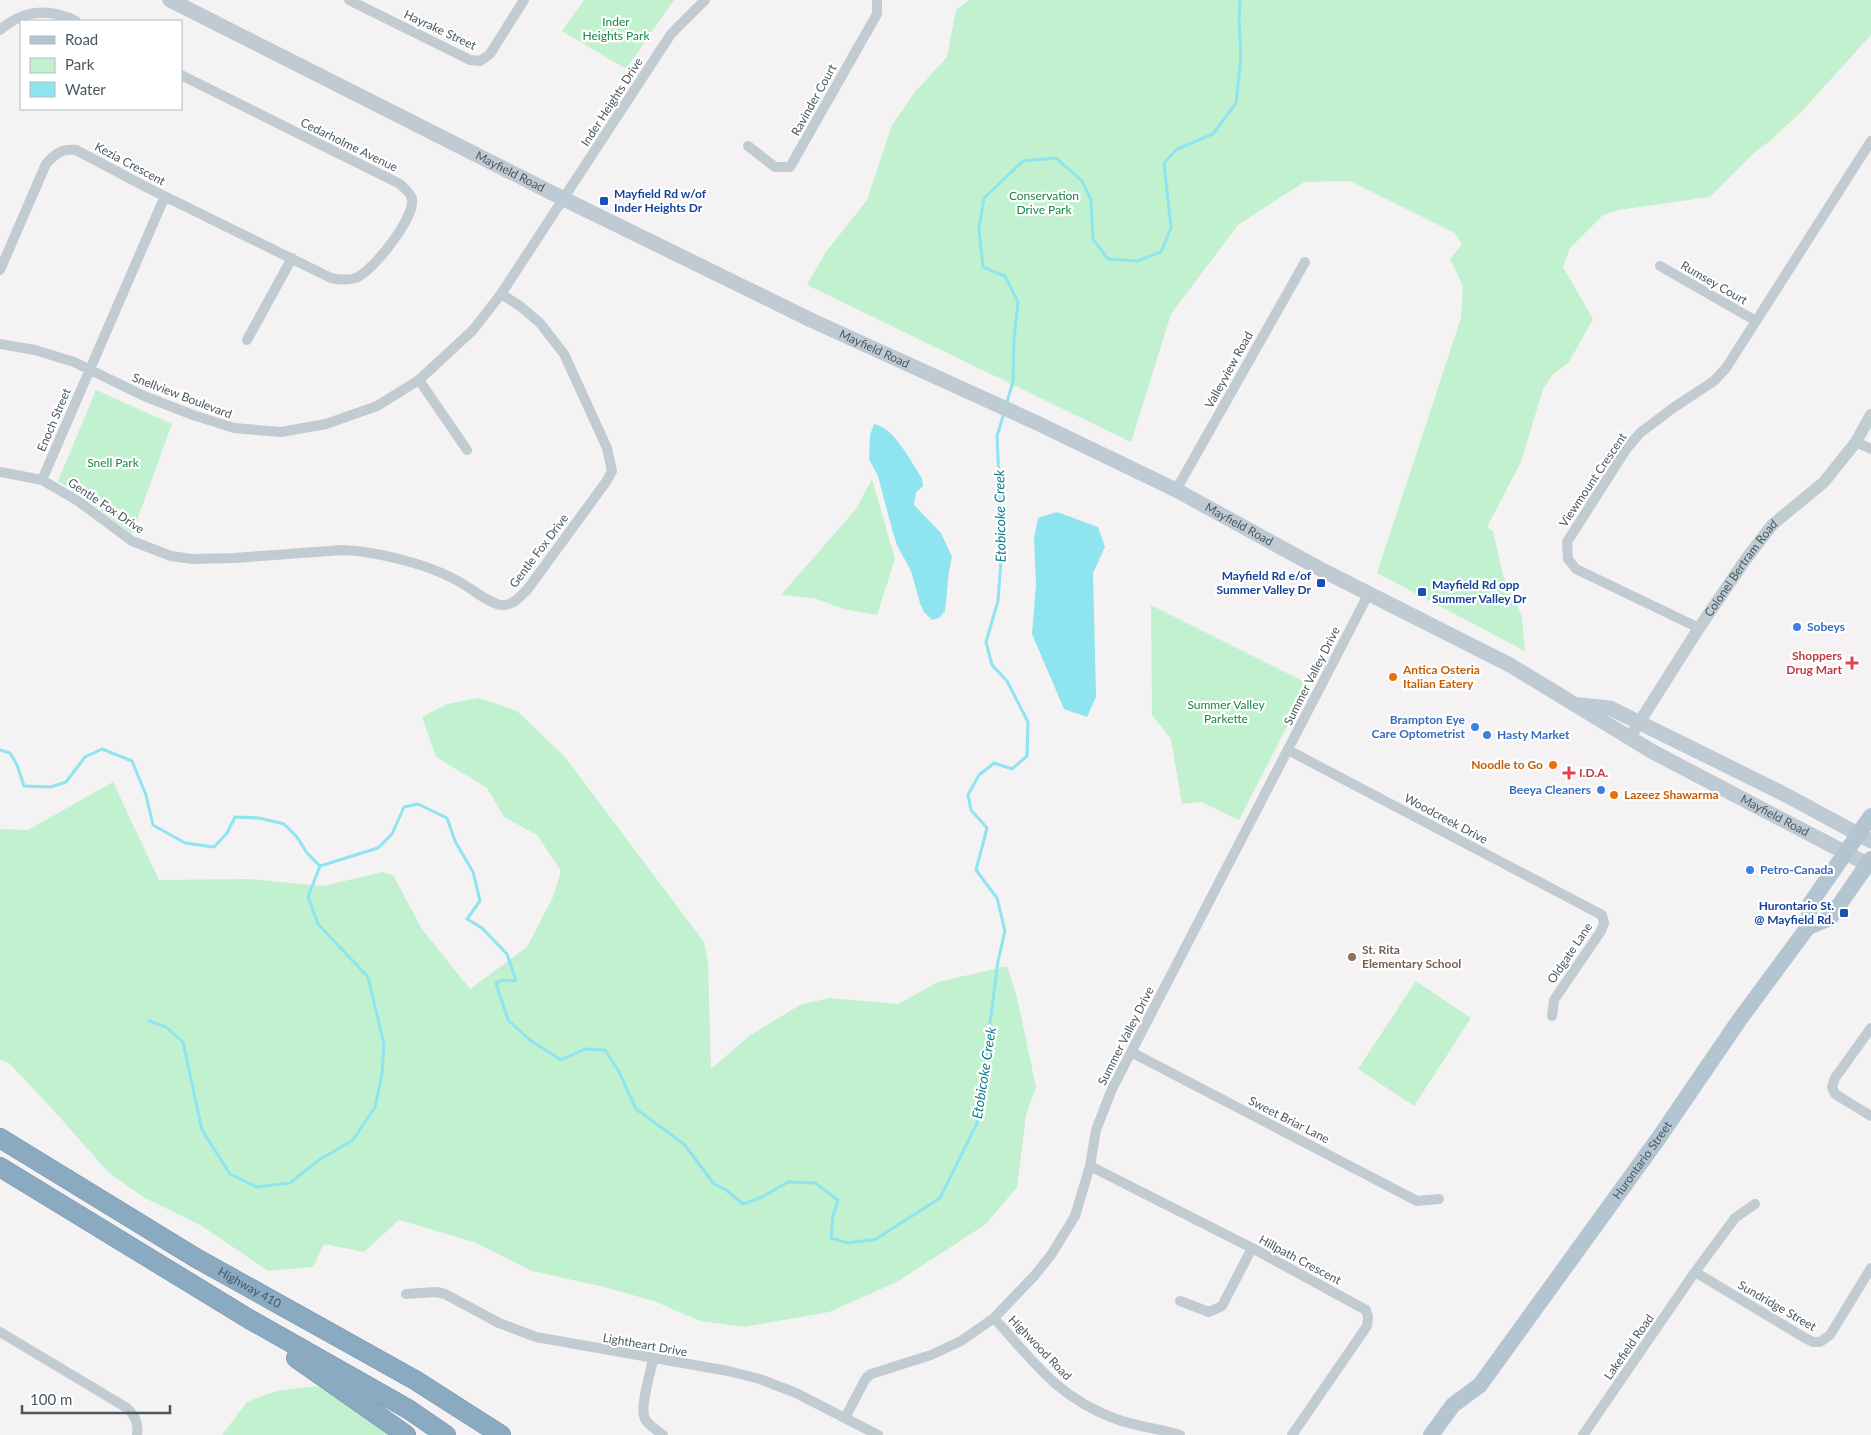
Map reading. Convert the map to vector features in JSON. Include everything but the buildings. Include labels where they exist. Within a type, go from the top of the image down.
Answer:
[{"type":"highway","name":"Highway 410","points":[[0,1138],[196,1258],[415,1380],[501,1435]]},
{"type":"highway","points":[[0,1167],[249,1319],[408,1409],[446,1435]]},
{"type":"highway","points":[[249,1319],[275,1343],[406,1435]]},
{"type":"main road","name":"Mayfield Road","points":[[170,0],[564,199],[813,321],[1037,423],[1176,490],[1369,593],[1510,665],[1652,752],[1870,863]]},
{"type":"main road","name":"Mayfield Road","points":[[1576,704],[1610,708],[1865,837]]},
{"type":"main road","name":"Hurontario Street","points":[[1808,927],[1810,904],[1846,852],[1865,837],[1871,816]]},
{"type":"main road","name":"Hurontario Street","points":[[1431,1435],[1453,1405],[1480,1385],[1500,1359],[1658,1139],[1740,1019],[1808,927],[1830,918],[1870,863]]},
{"type":"main road","name":"Hurontario Street","points":[[1445,1435],[1462,1411],[1472,1391]]},
{"type":"street","name":"Hayrake Street","points":[[349,0],[470,60],[480,61],[490,54],[524,0]]},
{"type":"street","name":"Inder Heights Drive","points":[[564,199],[671,34],[705,0]]},
{"type":"street","name":"Ravinder Court","points":[[748,146],[776,167],[790,168],[877,14],[878,0]]},
{"type":"street","points":[[0,30],[11,20],[35,14],[62,14],[74,20]]},
{"type":"street","name":"Cedarholme Avenue","points":[[165,196],[331,278],[345,280],[358,277],[376,261],[393,242],[410,213],[412,198],[400,184],[182,75]]},
{"type":"street","name":"Viewmount Crescent","points":[[1699,628],[1576,570],[1568,559],[1567,542],[1627,448],[1640,433],[1714,381],[1726,368],[1871,141]]},
{"type":"street","name":"Kezia Crescent","points":[[0,270],[4,248],[46,164],[56,153],[65,149],[76,150],[165,196],[89,370]]},
{"type":"street","name":"Snellview Boulevard","points":[[0,344],[36,350],[74,362],[144,396],[234,428],[281,432],[326,424],[377,406],[419,380],[473,330],[501,294],[564,199]]},
{"type":"street","points":[[247,340],[292,258]]},
{"type":"street","name":"Valleyview Road","points":[[1176,490],[1305,262]]},
{"type":"street","name":"Rumsey Court","points":[[1660,266],[1756,322]]},
{"type":"street","name":"Gentle Fox Drive","points":[[0,472],[42,480],[78,501],[132,541],[171,556],[192,559],[218,559],[343,550],[363,551],[428,568],[453,578],[498,604],[510,604],[527,590],[606,482],[612,470],[607,448],[564,354],[540,323],[520,306],[501,294]]},
{"type":"street","name":"Enoch Street","points":[[42,480],[89,370]]},
{"type":"street","points":[[419,380],[467,450]]},
{"type":"street","name":"Colonel Bertram Road","points":[[1630,737],[1699,628],[1746,559],[1772,525],[1824,482],[1856,442],[1871,415]]},
{"type":"street","points":[[1856,442],[1871,449]]},
{"type":"street","name":"Summer Valley Drive","points":[[845,1418],[866,1378],[871,1374],[946,1349],[994,1318],[1035,1275],[1064,1236],[1075,1216],[1090,1166],[1096,1130],[1103,1108],[1369,593]]},
{"type":"street","name":"Woodcreek Drive","points":[[1288,750],[1592,909]]},
{"type":"street","name":"Oldgate Lane","points":[[1552,1016],[1554,1000],[1602,931],[1604,923],[1602,915],[1592,909]]},
{"type":"street","points":[[1871,1028],[1835,1078],[1832,1086],[1835,1094],[1871,1116]]},
{"type":"street","name":"Sweet Briar Lane","points":[[1131,1052],[1417,1201],[1439,1199]]},
{"type":"street","name":"Hillpath Crescent","points":[[1090,1166],[1252,1248],[1366,1310],[1368,1317],[1366,1326],[1292,1435]]},
{"type":"street","name":"Lakefield Road","points":[[1582,1435],[1695,1272],[1735,1218],[1755,1204]]},
{"type":"street","points":[[1180,1301],[1210,1312],[1222,1306],[1252,1248]]},
{"type":"street","name":"Sundridge Street","points":[[1695,1272],[1805,1338],[1814,1342],[1820,1342],[1830,1335],[1871,1268]]},
{"type":"street","name":"Lightheart Drive","points":[[406,1294],[436,1292],[445,1294],[499,1324],[519,1332],[549,1340],[728,1371],[760,1379],[796,1393],[878,1435]]},
{"type":"street","name":"Highwood Road","points":[[994,1318],[1046,1377],[1081,1403],[1118,1420],[1180,1435]]},
{"type":"street","points":[[0,1332],[127,1408],[137,1422],[137,1435]]},
{"type":"street","points":[[653,1359],[643,1408],[644,1417],[648,1424],[663,1435]]},
{"type":"green space","name":"Inder Heights Park","points":[[584,0],[674,0],[626,69],[562,31]]},
{"type":"green space","name":"Conservation Drive Park","points":[[969,0],[1871,0],[1871,35],[1803,110],[1770,141],[1756,151],[1710,197],[1618,210],[1603,215],[1570,248],[1563,267],[1593,319],[1569,362],[1552,375],[1543,389],[1521,462],[1487,527],[1493,531],[1503,575],[1522,617],[1525,651],[1377,573],[1461,318],[1463,286],[1450,259],[1462,244],[1455,233],[1350,181],[1304,182],[1238,225],[1171,314],[1131,442],[807,285],[826,252],[867,200],[892,125],[915,92],[947,57],[956,10]]},
{"type":"green space","name":"Snell Park","points":[[96,390],[172,424],[132,534],[58,481]]},
{"type":"green space","points":[[872,479],[895,559],[877,615],[843,609],[814,598],[781,595],[856,509]]},
{"type":"green space","name":"Summer Valley Parkette","points":[[1151,605],[1309,684],[1239,820],[1201,802],[1182,804],[1171,739],[1152,715]]},
{"type":"green space","points":[[479,698],[517,711],[565,757],[704,942],[708,962],[711,1069],[749,1036],[800,1005],[829,998],[898,1004],[938,982],[1007,966],[1017,997],[1036,1087],[1026,1115],[1017,1187],[986,1224],[897,1282],[829,1312],[744,1327],[700,1321],[654,1301],[600,1286],[532,1271],[474,1242],[399,1220],[364,1252],[324,1244],[313,1267],[268,1271],[202,1226],[145,1198],[109,1173],[9,1063],[0,1060],[0,829],[28,830],[113,782],[159,880],[249,879],[323,886],[383,872],[393,875],[422,929],[470,989],[527,947],[553,897],[561,871],[537,835],[504,817],[487,788],[436,757],[422,717],[447,704]]},
{"type":"green space","points":[[1416,981],[1471,1018],[1414,1106],[1358,1069]]},
{"type":"green space","points":[[317,1386],[356,1407],[392,1435],[222,1435],[247,1402],[276,1391]]},
{"type":"water","points":[[874,424],[882,427],[895,438],[922,478],[923,486],[916,492],[914,505],[941,533],[952,557],[945,611],[939,618],[932,620],[924,612],[911,571],[897,545],[878,476],[869,459],[870,435]]},
{"type":"water","points":[[1057,512],[1098,527],[1105,547],[1093,573],[1096,697],[1087,717],[1064,709],[1032,634],[1036,584],[1034,538],[1038,518]]},
{"type":"waterway","name":"Etobicoke Creek","points":[[1006,405],[1013,382],[1014,339],[1018,302],[1005,276],[983,267],[979,229],[984,198],[1023,161],[1056,158],[1082,181],[1091,200],[1093,239],[1108,259],[1137,261],[1161,252],[1171,228],[1164,163],[1177,149],[1213,134],[1236,103],[1241,57],[1240,0]]},
{"type":"waterway","name":"Etobicoke Creek","points":[[0,750],[10,753],[17,765],[24,786],[51,787],[66,782],[85,757],[102,749],[132,761],[146,795],[153,825],[185,843],[214,847],[227,833],[235,817],[259,818],[284,824],[320,866],[378,848],[392,834],[404,807],[418,804],[447,818],[455,841],[473,872],[480,901],[467,919],[482,928],[507,954],[516,981],[503,980],[496,983],[508,1020],[530,1040],[561,1060],[585,1049],[605,1050],[619,1072],[636,1109],[684,1144],[714,1184],[726,1190],[743,1204],[762,1197],[788,1182],[815,1183],[838,1200],[833,1216],[831,1238],[848,1243],[876,1239],[940,1198],[977,1123],[998,961],[1005,931],[997,898],[976,870],[987,828],[971,810],[968,795],[979,775],[994,763],[1012,769],[1027,756],[1028,722],[1007,681],[992,665],[986,642],[998,601],[1002,547],[997,436],[1004,413]]},
{"type":"waterway","points":[[149,1021],[166,1027],[183,1042],[202,1130],[230,1174],[257,1187],[290,1183],[319,1160],[353,1140],[375,1107],[382,1074],[384,1044],[368,977],[318,924],[308,897],[320,866]]},
{"type":"place","name":"Mayfield Rd w/of Inder Heights Dr","points":[[604,201]]},
{"type":"place","name":"Mayfield Rd e/of Summer Valley Dr","points":[[1321,583]]},
{"type":"place","name":"Mayfield Rd opp Summer Valley Dr","points":[[1422,592]]},
{"type":"place","name":"Sobeys","points":[[1797,627]]},
{"type":"place","name":"Shoppers Drug Mart","points":[[1852,663]]},
{"type":"place","name":"Antica Osteria Italian Eatery","points":[[1393,677]]},
{"type":"place","name":"Brampton Eye Care Optometrist","points":[[1475,727]]},
{"type":"place","name":"Hasty Market","points":[[1487,735]]},
{"type":"place","name":"Noodle to Go","points":[[1553,765]]},
{"type":"place","name":"I.D.A.","points":[[1569,773]]},
{"type":"place","name":"Beeya Cleaners","points":[[1601,790]]},
{"type":"place","name":"Lazeez Shawarma","points":[[1614,795]]},
{"type":"place","name":"Petro-Canada","points":[[1750,870]]},
{"type":"place","name":"Hurontario St. @ Mayfield Rd.","points":[[1844,913]]},
{"type":"place","name":"St. Rita Elementary School","points":[[1352,957]]}]
